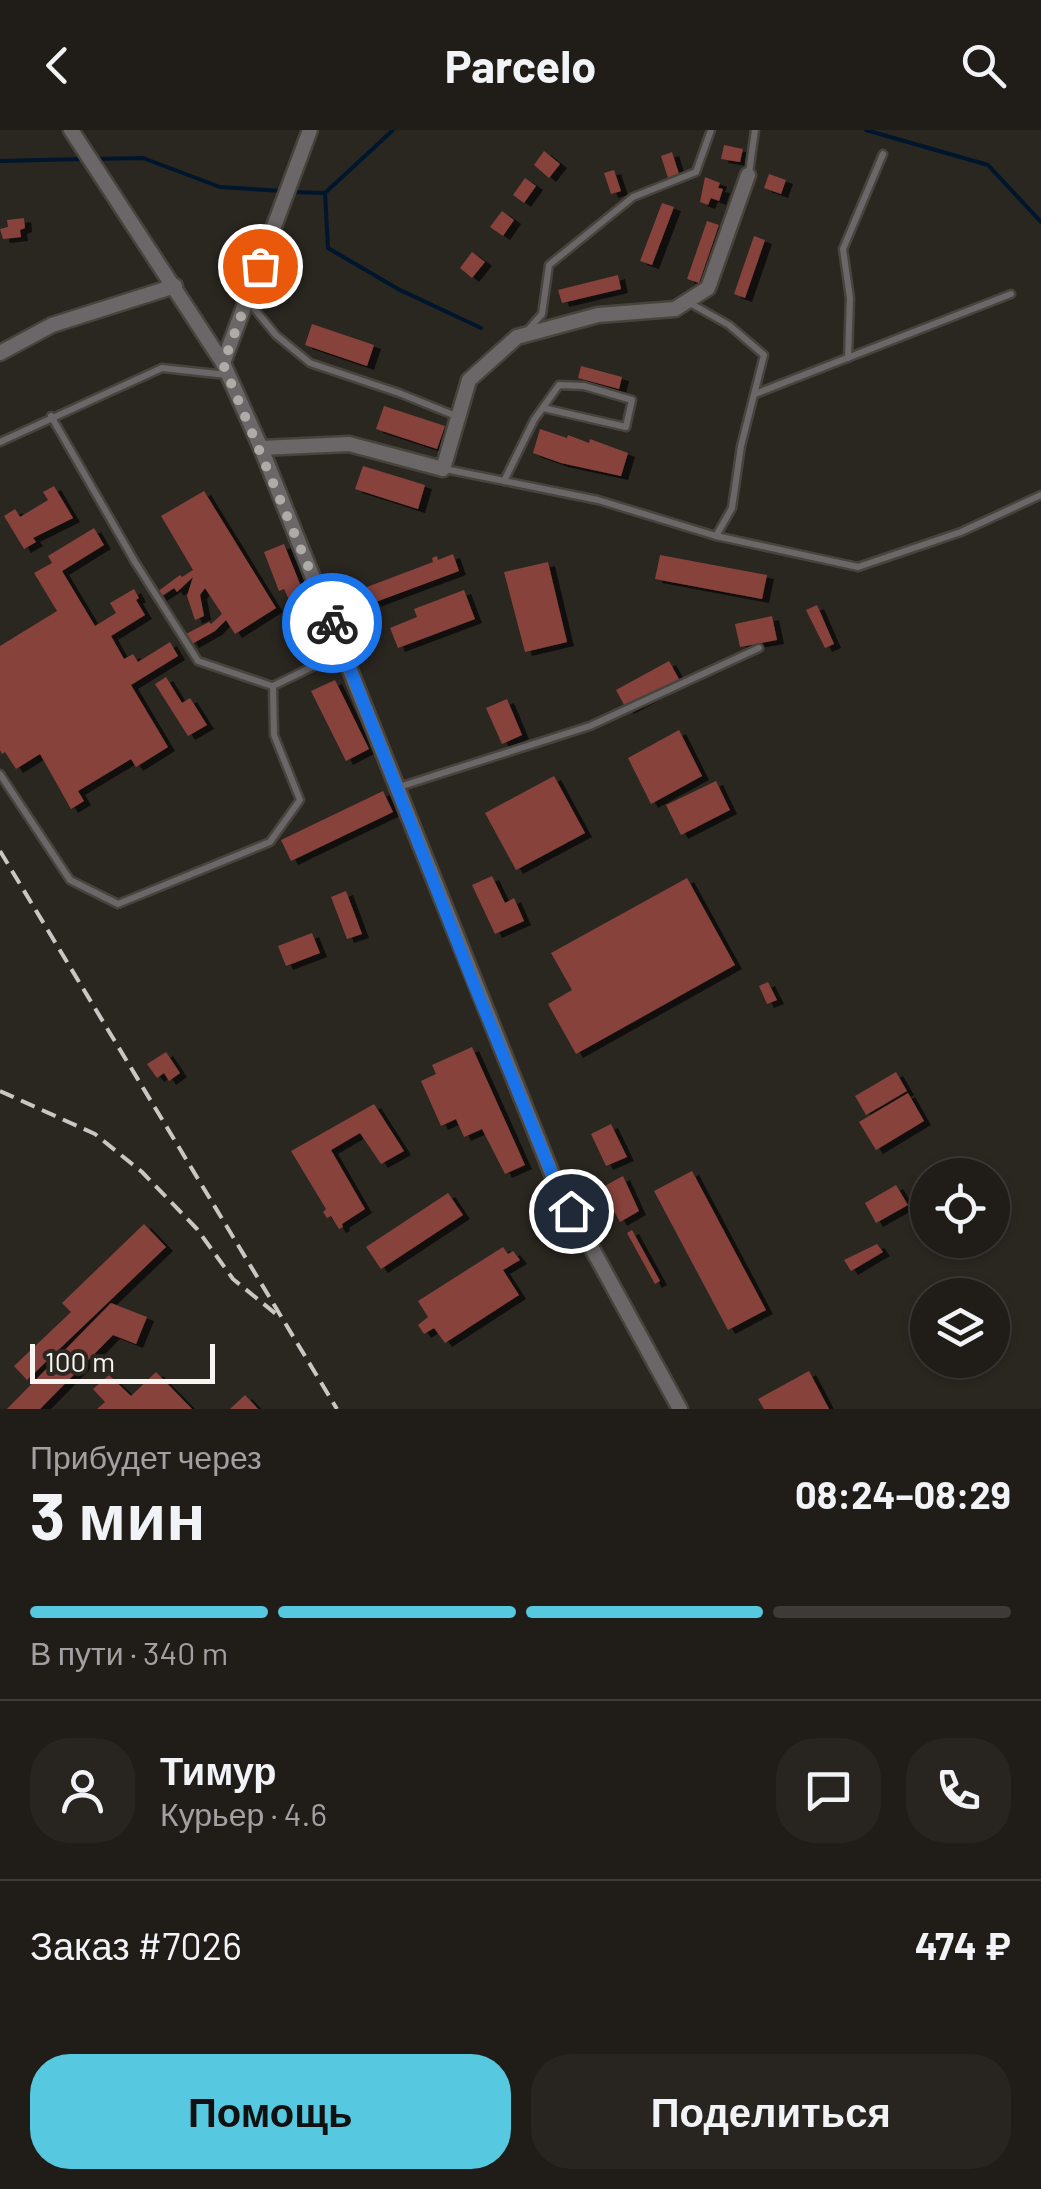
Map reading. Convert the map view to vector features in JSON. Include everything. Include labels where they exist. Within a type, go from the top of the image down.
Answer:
[{"type":"street","points":[[71,130],[226,370],[344,652],[554,1179],[680,1409]]},
{"type":"street","points":[[226,370],[247,300],[310,130]]},
{"type":"street","points":[[261,448],[350,444],[444,469],[456,416],[470,380],[517,337],[598,315],[675,309],[708,288],[748,175]]},
{"type":"street","points":[[0,353],[52,325],[175,286]]},
{"type":"lane","points":[[524,335],[542,314],[549,265],[633,197],[696,172],[712,130]]},
{"type":"lane","points":[[748,175],[755,130]]},
{"type":"lane","points":[[848,358],[850,298],[843,249],[884,154]]},
{"type":"lane","points":[[754,395],[1011,294]]},
{"type":"lane","points":[[247,300],[276,335],[310,363],[456,416]]},
{"type":"lane","points":[[687,302],[730,325],[764,355],[741,446],[732,508],[716,536]]},
{"type":"lane","points":[[0,442],[162,368],[226,370]]},
{"type":"lane","points":[[504,481],[543,408],[559,385],[584,386],[632,400],[626,426],[543,408]]},
{"type":"lane","points":[[51,416],[135,562],[198,661],[273,686],[344,652]]},
{"type":"lane","points":[[444,469],[598,500],[716,536],[858,567],[961,532],[1041,495]]},
{"type":"lane","points":[[398,788],[590,726],[758,648]]},
{"type":"lane","points":[[0,774],[70,880],[118,904],[270,842],[300,800],[274,735],[273,686]]},
{"type":"building","points":[[724,145],[743,149],[740,162],[721,159]]},
{"type":"building","points":[[544,151],[560,164],[549,178],[534,165]]},
{"type":"building","points":[[672,152],[679,174],[668,178],[661,156]]},
{"type":"building","points":[[614,170],[621,191],[611,194],[604,173]]},
{"type":"building","points":[[769,174],[786,180],[781,194],[764,188]]},
{"type":"building","points":[[705,177],[720,183],[718,188],[723,189],[719,201],[711,198],[708,205],[700,202]]},
{"type":"building","points":[[525,178],[536,186],[524,203],[513,195]]},
{"type":"building","points":[[662,203],[674,207],[652,265],[640,261]]},
{"type":"building","points":[[502,211],[514,220],[503,236],[490,227]]},
{"type":"building","points":[[24,218],[21,237],[3,239],[0,229],[8,227],[7,220]]},
{"type":"building","points":[[707,221],[719,225],[699,283],[687,279]]},
{"type":"building","points":[[754,236],[765,240],[745,298],[734,294]]},
{"type":"building","points":[[472,252],[485,262],[472,278],[460,268]]},
{"type":"building","points":[[618,275],[621,289],[562,303],[558,290]]},
{"type":"building","points":[[312,324],[374,345],[367,366],[305,345]]},
{"type":"building","points":[[581,366],[622,377],[619,389],[578,378]]},
{"type":"building","points":[[384,406],[445,426],[437,449],[376,429]]},
{"type":"building","points":[[540,429],[589,443],[590,439],[628,453],[621,476],[533,453]]},
{"type":"building","points":[[363,466],[425,485],[418,509],[355,489]]},
{"type":"building","points":[[54,486],[73,518],[33,538],[36,542],[24,549],[4,516],[15,509],[20,517],[48,500],[43,492]]},
{"type":"building","points":[[204,491],[276,608],[235,634],[226,620],[192,644],[186,634],[211,624],[222,614],[205,588],[200,595],[204,616],[195,620],[187,596],[193,577],[177,592],[174,588],[160,597],[157,592],[193,570],[161,516]]},
{"type":"building","points":[[94,528],[104,545],[62,571],[95,626],[116,613],[110,603],[134,589],[145,615],[111,636],[124,659],[133,654],[138,662],[170,642],[178,656],[131,685],[168,747],[136,767],[131,759],[78,791],[84,801],[71,809],[40,754],[16,769],[0,750],[0,646],[57,611],[34,573],[52,563],[48,556]]},
{"type":"building","points":[[284,544],[316,624],[305,628],[294,600],[290,602],[284,589],[279,591],[264,552]]},
{"type":"building","points":[[453,554],[459,571],[373,603],[367,587],[433,562],[432,558],[437,556],[438,560]]},
{"type":"building","points":[[660,555],[767,575],[762,599],[655,579]]},
{"type":"building","points":[[548,562],[567,642],[525,652],[504,572]]},
{"type":"building","points":[[464,590],[475,619],[398,648],[390,628],[417,617],[414,609]]},
{"type":"building","points":[[817,605],[834,644],[825,648],[806,610]]},
{"type":"building","points":[[772,616],[777,640],[740,647],[735,624]]},
{"type":"building","points":[[669,661],[680,681],[627,710],[616,690]]},
{"type":"building","points":[[166,677],[182,703],[190,698],[207,725],[188,736],[155,684]]},
{"type":"building","points":[[335,680],[369,749],[346,761],[311,691]]},
{"type":"building","points":[[507,699],[522,735],[502,744],[486,708]]},
{"type":"building","points":[[679,730],[702,776],[651,804],[628,758]]},
{"type":"building","points":[[554,776],[585,833],[516,870],[485,813]]},
{"type":"building","points":[[716,781],[730,810],[681,835],[666,805]]},
{"type":"building","points":[[383,791],[393,812],[291,861],[281,840]]},
{"type":"building","points":[[492,876],[505,903],[514,898],[524,921],[495,934],[472,885]]},
{"type":"building","points":[[687,878],[735,965],[576,1054],[548,1004],[572,990],[551,953]]},
{"type":"building","points":[[346,891],[362,934],[347,939],[331,897]]},
{"type":"building","points":[[312,933],[320,953],[286,966],[278,946]]},
{"type":"building","points":[[768,982],[777,1000],[767,1004],[759,986]]},
{"type":"building","points":[[472,1047],[525,1165],[505,1174],[482,1129],[464,1137],[456,1119],[441,1126],[421,1081],[436,1074],[432,1065]]},
{"type":"building","points":[[166,1052],[180,1073],[169,1081],[164,1073],[157,1078],[147,1064]]},
{"type":"building","points":[[896,1072],[907,1091],[866,1115],[855,1096]]},
{"type":"building","points":[[908,1093],[924,1121],[876,1150],[859,1122]]},
{"type":"building","points":[[374,1104],[404,1151],[381,1164],[360,1133],[331,1150],[365,1209],[339,1229],[331,1216],[327,1218],[323,1212],[326,1209],[291,1151]]},
{"type":"building","points":[[611,1124],[627,1157],[606,1166],[591,1134]]},
{"type":"building","points":[[692,1171],[766,1310],[728,1330],[654,1191]]},
{"type":"building","points":[[623,1176],[639,1211],[620,1222],[601,1188]]},
{"type":"building","points":[[896,1185],[908,1205],[876,1223],[865,1203]]},
{"type":"building","points":[[448,1193],[463,1215],[381,1269],[366,1247]]},
{"type":"building","points":[[144,1224],[166,1247],[27,1380],[14,1366],[71,1312],[62,1303]]},
{"type":"building","points":[[632,1230],[660,1281],[655,1284],[627,1233]]},
{"type":"building","points":[[877,1244],[883,1252],[851,1271],[844,1260]]},
{"type":"building","points":[[503,1247],[520,1260],[503,1270],[519,1295],[445,1343],[434,1328],[424,1334],[418,1325],[428,1317],[418,1301]]},
{"type":"building","points":[[111,1303],[147,1317],[136,1344],[113,1335],[40,1409],[7,1409]]},
{"type":"building","points":[[809,1371],[829,1409],[764,1409],[758,1399]]},
{"type":"building","points":[[156,1372],[192,1409],[97,1409],[105,1402],[93,1389],[109,1375],[131,1396]]},
{"type":"building","points":[[245,1395],[258,1409],[230,1409]]},
{"type":"waterway","points":[[293,192],[325,193],[393,130]]},
{"type":"waterway","points":[[866,130],[988,165],[1041,222]]},
{"type":"waterway","points":[[93,159],[143,158],[220,187],[283,191]]},
{"type":"waterway","points":[[0,161],[84,159]]},
{"type":"waterway","points":[[325,193],[328,248],[398,289],[481,328]]},
{"type":"railway","points":[[0,851],[337,1409]]},
{"type":"railway","points":[[0,1091],[95,1134],[142,1172],[197,1229],[233,1279],[276,1314]]},
{"type":"way so far","points":[[260,266],[223,364],[332,623]]},
{"type":"route","points":[[332,623],[473,982],[554,1179],[571,1211]]}]
